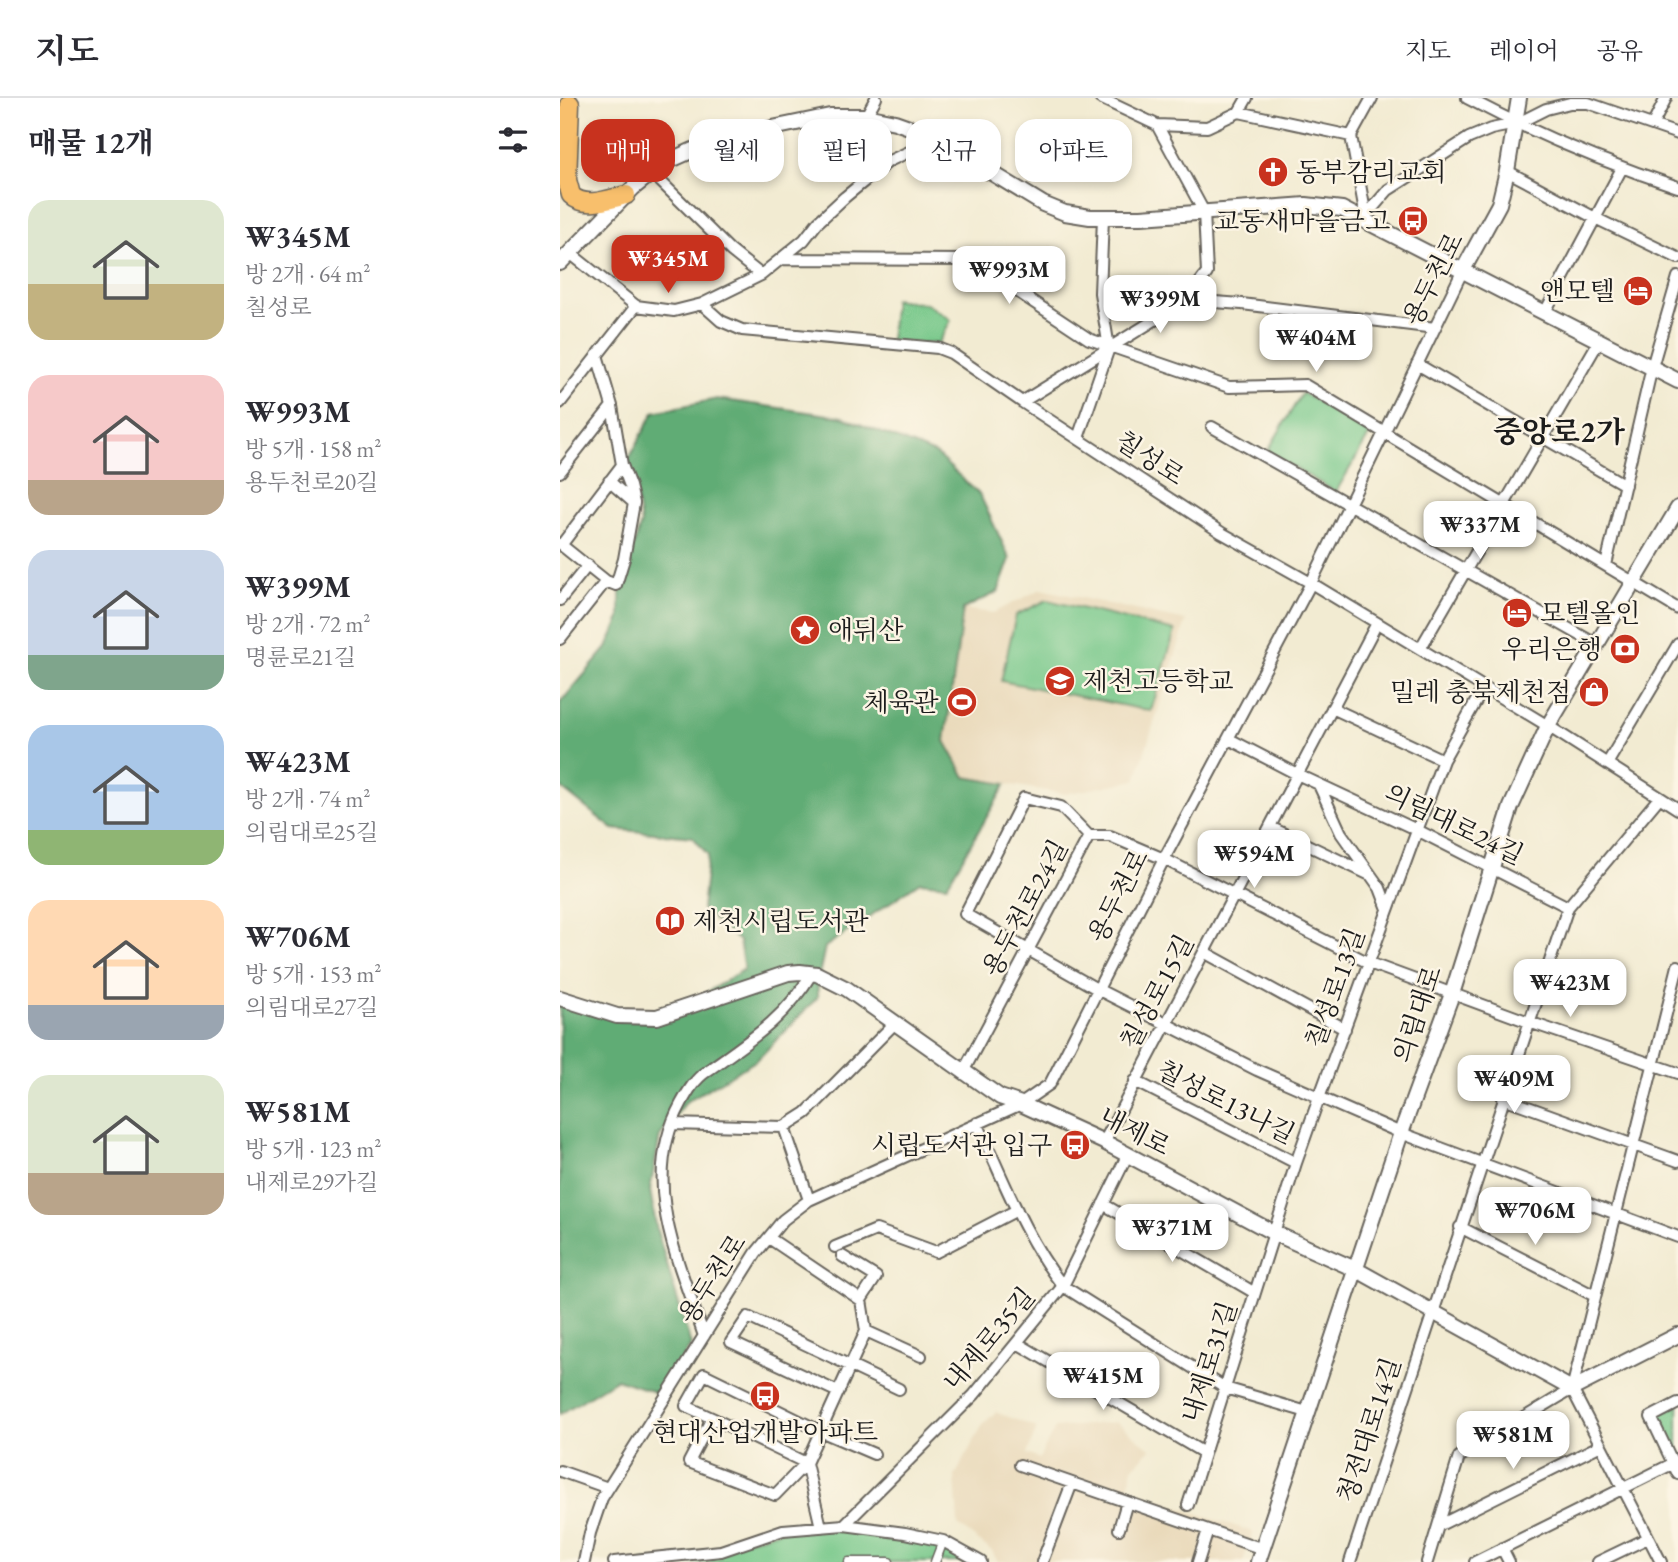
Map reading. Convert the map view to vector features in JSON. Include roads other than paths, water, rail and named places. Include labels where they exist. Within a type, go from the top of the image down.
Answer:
[{"type":"main road","points":[[560,134],[571,101]]},
{"type":"main road","points":[[571,101],[567,180],[571,195],[582,202],[626,195]]},
{"type":"street","points":[[866,116],[876,98]]},
{"type":"street","points":[[1100,98],[1157,125],[1207,127],[1239,112],[1247,98]]},
{"type":"street","points":[[1363,219],[1364,206],[1350,136],[1372,98]]},
{"type":"street","points":[[1467,98],[1516,124],[1622,169],[1678,187]]},
{"type":"street","name":"용두천로","points":[[584,1562],[593,1522],[608,1488],[756,1253],[795,1209],[809,1200],[1021,1104],[1050,1084],[1164,859],[1311,583],[1462,272],[1499,204],[1519,98]]},
{"type":"street","points":[[1653,124],[1666,98]]},
{"type":"street","points":[[1363,219],[1388,190],[1469,138],[1491,129],[1516,124],[1546,109],[1570,103],[1597,101],[1678,134]]},
{"type":"street","points":[[1239,112],[1350,136]]},
{"type":"street","points":[[675,158],[725,138],[812,118],[866,116],[906,126]]},
{"type":"street","points":[[1022,402],[1187,300],[1207,273],[1204,212],[1157,125]]},
{"type":"street","points":[[640,182],[563,256],[636,306],[674,311],[702,303],[761,275],[804,240],[818,222],[845,197],[889,161],[906,153]]},
{"type":"street","points":[[1544,314],[1622,169]]},
{"type":"street","points":[[1507,171],[1678,258]]},
{"type":"street","points":[[1001,177],[1043,204],[1065,212],[1103,218],[1306,205],[1342,209],[1678,381]]},
{"type":"street","points":[[661,182],[731,251],[761,275]]},
{"type":"street","points":[[1078,438],[1109,348],[1100,293],[1103,218]]},
{"type":"street","points":[[781,260],[970,260],[1089,340],[1109,348],[1229,387],[1305,385],[1678,609]]},
{"type":"street","points":[[1606,565],[1652,368],[1678,277]]},
{"type":"street","points":[[1187,300],[1242,304],[1435,328]]},
{"type":"street","name":"칠성로","points":[[702,303],[722,321],[742,330],[938,348],[961,359],[1222,533],[1484,687],[1678,809]]},
{"type":"street","points":[[560,403],[636,306]]},
{"type":"street","points":[[1420,649],[1599,341]]},
{"type":"street","points":[[597,355],[612,406],[622,465],[634,503],[624,559],[616,585],[606,581],[561,544],[622,465]]},
{"type":"street","points":[[1417,364],[1625,485]]},
{"type":"street","points":[[560,472],[612,406]]},
{"type":"street","points":[[1212,427],[1596,644]]},
{"type":"street","points":[[609,481],[634,503]]},
{"type":"street","name":"의림대로","points":[[1260,1556],[1401,1133],[1452,994],[1511,807],[1548,726],[1678,508]]},
{"type":"street","points":[[560,600],[588,565]]},
{"type":"street","points":[[560,639],[606,581]]},
{"type":"street","name":"칠성로15길","points":[[1104,1142],[1377,623]]},
{"type":"street","points":[[1606,765],[1678,644]]},
{"type":"street","name":"칠성로13길","points":[[1274,1233],[1319,1098],[1443,760],[1484,687]]},
{"type":"street","points":[[1332,708],[1443,760]]},
{"type":"street","name":"의림대로24길","points":[[1229,739],[1568,907]]},
{"type":"street","points":[[1319,785],[1341,833],[1380,888],[1388,909]]},
{"type":"street","points":[[1089,836],[1061,807],[1024,798],[965,914],[1097,989],[1257,1070],[1401,1133],[1678,1237]]},
{"type":"street","points":[[1568,907],[1660,798]]},
{"type":"street","points":[[1270,827],[1371,875]]},
{"type":"street","name":"용두천로24길","points":[[963,1072],[1089,836],[1110,836],[1164,859],[1369,963],[1678,1073]]},
{"type":"street","name":"청전대로14길","points":[[1350,1562],[1568,907]]},
{"type":"street","points":[[1203,952],[1345,1029]]},
{"type":"street","points":[[1661,1562],[1572,1389],[1678,966]]},
{"type":"street","points":[[560,998],[617,1016],[657,1017],[788,973],[812,973],[799,996],[779,1018],[738,1051],[705,1072],[690,1088],[672,1124],[662,1164],[661,1188],[671,1235],[704,1336]]},
{"type":"street","name":"내제로","points":[[812,973],[847,989],[1000,1097],[1104,1142],[1274,1233],[1357,1270],[1572,1389]]},
{"type":"street","points":[[672,1124],[784,1127],[806,1114],[895,1024]]},
{"type":"street","name":"칠성로13나길","points":[[1135,1082],[1296,1163]]},
{"type":"street","points":[[1503,1098],[1678,1161]]},
{"type":"street","points":[[977,1123],[1017,1210],[1047,1266],[1063,1286],[1225,1388],[1307,1412]]},
{"type":"street","points":[[784,1127],[809,1200]]},
{"type":"street","name":"내제로35길","points":[[844,1525],[974,1395],[1063,1286],[1128,1154]]},
{"type":"street","points":[[1103,1204],[1255,1293]]},
{"type":"street","points":[[712,1418],[689,1462],[775,1495],[806,1463],[866,1331],[860,1300],[876,1276],[838,1251],[876,1230],[936,1252],[1017,1210]]},
{"type":"street","points":[[1460,1227],[1595,1296]]},
{"type":"street","name":"내제로31길","points":[[1188,1505],[1274,1233]]},
{"type":"street","points":[[769,1238],[860,1300]]},
{"type":"street","points":[[838,1392],[731,1342],[748,1317],[899,1390]]},
{"type":"street","points":[[866,1331],[920,1356]]},
{"type":"street","points":[[1427,1562],[1460,1457],[1572,1389],[1678,1335]]},
{"type":"street","points":[[1017,1343],[1204,1454]]},
{"type":"street","points":[[806,1463],[686,1406],[704,1374],[820,1431],[874,1454]]},
{"type":"street","points":[[1475,1562],[1623,1488],[1676,1466],[1651,1417],[1678,1403]]},
{"type":"street","points":[[1438,1526],[1601,1445]]},
{"type":"street","points":[[806,1463],[821,1527]]},
{"type":"street","points":[[1020,1465],[1208,1530],[1260,1556]]},
{"type":"street","points":[[560,1471],[608,1488]]},
{"type":"street","points":[[1042,1562],[1072,1483]]},
{"type":"street","points":[[1119,1528],[1127,1502]]},
{"type":"street","points":[[614,1562],[720,1551],[783,1530],[844,1525],[905,1532],[943,1541],[981,1562]]},
{"type":"street","points":[[1198,1562],[1208,1530]]},
{"type":"street","points":[[1598,1562],[1648,1538]]},
{"type":"street","points":[[934,1562],[943,1541]]},
{"type":"street","points":[[1502,1548],[1509,1562]]},
{"type":"street","points":[[849,1562],[889,1562]]},
{"type":"place","name":"동부감리교회","points":[[1273,172]]},
{"type":"place","name":"교동새마을금고","points":[[1413,221]]},
{"type":"place","name":"앤모텔","points":[[1638,291]]},
{"type":"place","name":"모텔올인","points":[[1517,613]]},
{"type":"place","name":"애뒤산","points":[[805,630]]},
{"type":"place","name":"우리은행","points":[[1625,649]]},
{"type":"place","name":"제천고등학교","points":[[1060,681]]},
{"type":"place","name":"밀레 충북제천점","points":[[1594,692]]},
{"type":"place","name":"체육관","points":[[962,702]]},
{"type":"place","name":"제천시립도서관","points":[[670,921]]},
{"type":"place","name":"시립도서관 입구","points":[[1075,1145]]},
{"type":"place","name":"현대산업개발아파트","points":[[765,1396]]},
{"type":"district","name":"중앙로2가","points":[[1559,432]]}]
